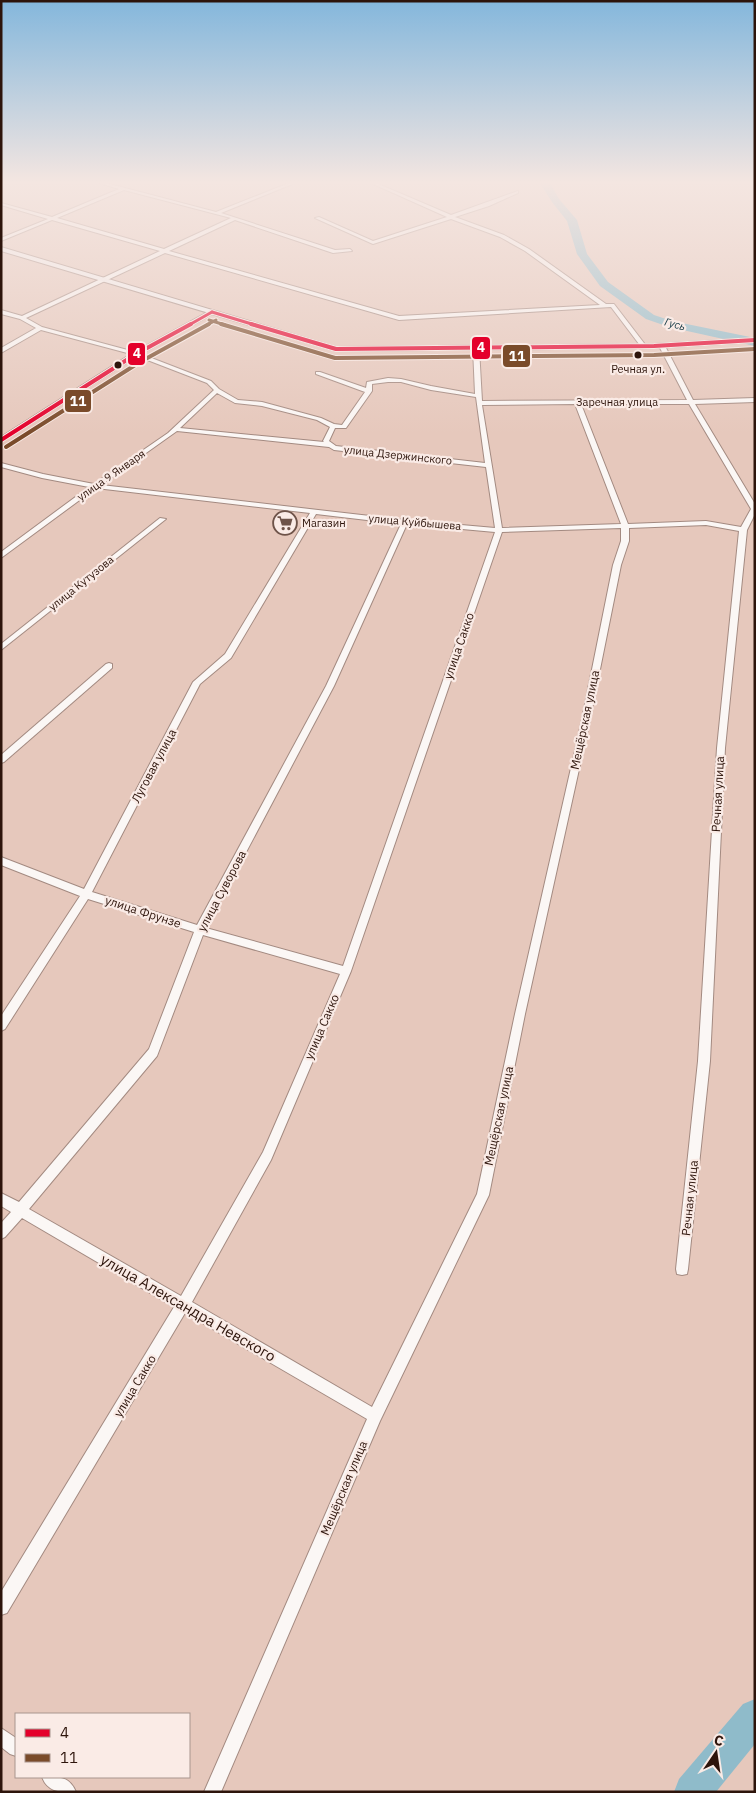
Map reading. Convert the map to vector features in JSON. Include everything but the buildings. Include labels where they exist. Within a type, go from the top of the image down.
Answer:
[{"type":"main road","points":[[61,267],[336,349],[662,346],[755,340]]},
{"type":"street","points":[[22,318],[130,267]]},
{"type":"street","points":[[215,267],[399,318],[612,305],[644,346]]},
{"type":"street","points":[[550,267],[605,306]]},
{"type":"street","points":[[1,312],[22,318],[40,328],[136,354],[209,382],[217,390],[237,402],[272,407],[319,420],[333,426]]},
{"type":"street","points":[[1,440],[136,354],[212,312]]},
{"type":"street","points":[[1,351],[40,328]]},
{"type":"street","name":"Речная улица","points":[[662,346],[691,402],[754,509],[743,530],[721,748],[704,1061],[682,1269]]},
{"type":"street","name":"улица Сакко","points":[[1,1607],[184,1305],[267,1156],[346,971],[499,530],[478,400],[476,348]]},
{"type":"street","points":[[318,373],[369,391],[369,383],[386,379],[404,380],[478,400]]},
{"type":"street","name":"улица 9 Января","points":[[1,556],[175,430],[217,390]]},
{"type":"street","name":"улица Дзержинского","points":[[369,391],[344,427],[333,426],[326,441],[334,448],[489,465]]},
{"type":"street","name":"Заречная улица","points":[[478,400],[691,402],[755,400]]},
{"type":"street","name":"Мещёрская улица","points":[[212,1792],[374,1416],[483,1195],[520,1014],[585,724],[617,565],[625,541],[625,525],[578,402]]},
{"type":"street","points":[[175,430],[331,445]]},
{"type":"street","name":"улица Куйбышева","points":[[1,465],[42,476],[96,486],[404,522],[499,530],[706,523],[743,530]]},
{"type":"street","name":"Луговая улица","points":[[1,1026],[86,894],[198,682],[228,656],[314,512]]},
{"type":"street","name":"улица Кутузова","points":[[1,648],[162,519]]},
{"type":"street","name":"улица Суворова","points":[[1,1233],[153,1052],[200,930],[330,686],[404,522]]},
{"type":"street","points":[[1,760],[109,666]]},
{"type":"street","name":"улица Фрунзе","points":[[1,861],[86,894],[200,930],[346,971]]},
{"type":"street","name":"улица Александра Невского","points":[[1,1199],[374,1416]]},
{"type":"street","points":[[1,1736],[15,1747]]},
{"type":"street","points":[[51,1778],[68,1792]]},
{"type":"waterway","name":"Гусь","points":[[591,267],[604,284],[650,317],[669,324],[755,342]]},
{"type":"waterway","name":"Гусь","points":[[692,1792],[755,1716]]},
{"type":"transit line","name":"4","points":[[212,312],[336,349],[654,346],[755,340]]},
{"type":"transit line","name":"4","points":[[1,440],[136,354],[212,312]]},
{"type":"transit line","name":"11","points":[[209,320],[335,358],[654,355],[755,349]]},
{"type":"transit line","name":"11","points":[[6,447],[140,362],[216,320]]},
{"type":"place","name":"Речная ул.","points":[[638,355]]},
{"type":"place","name":"Магазин","points":[[285,523]]}]
